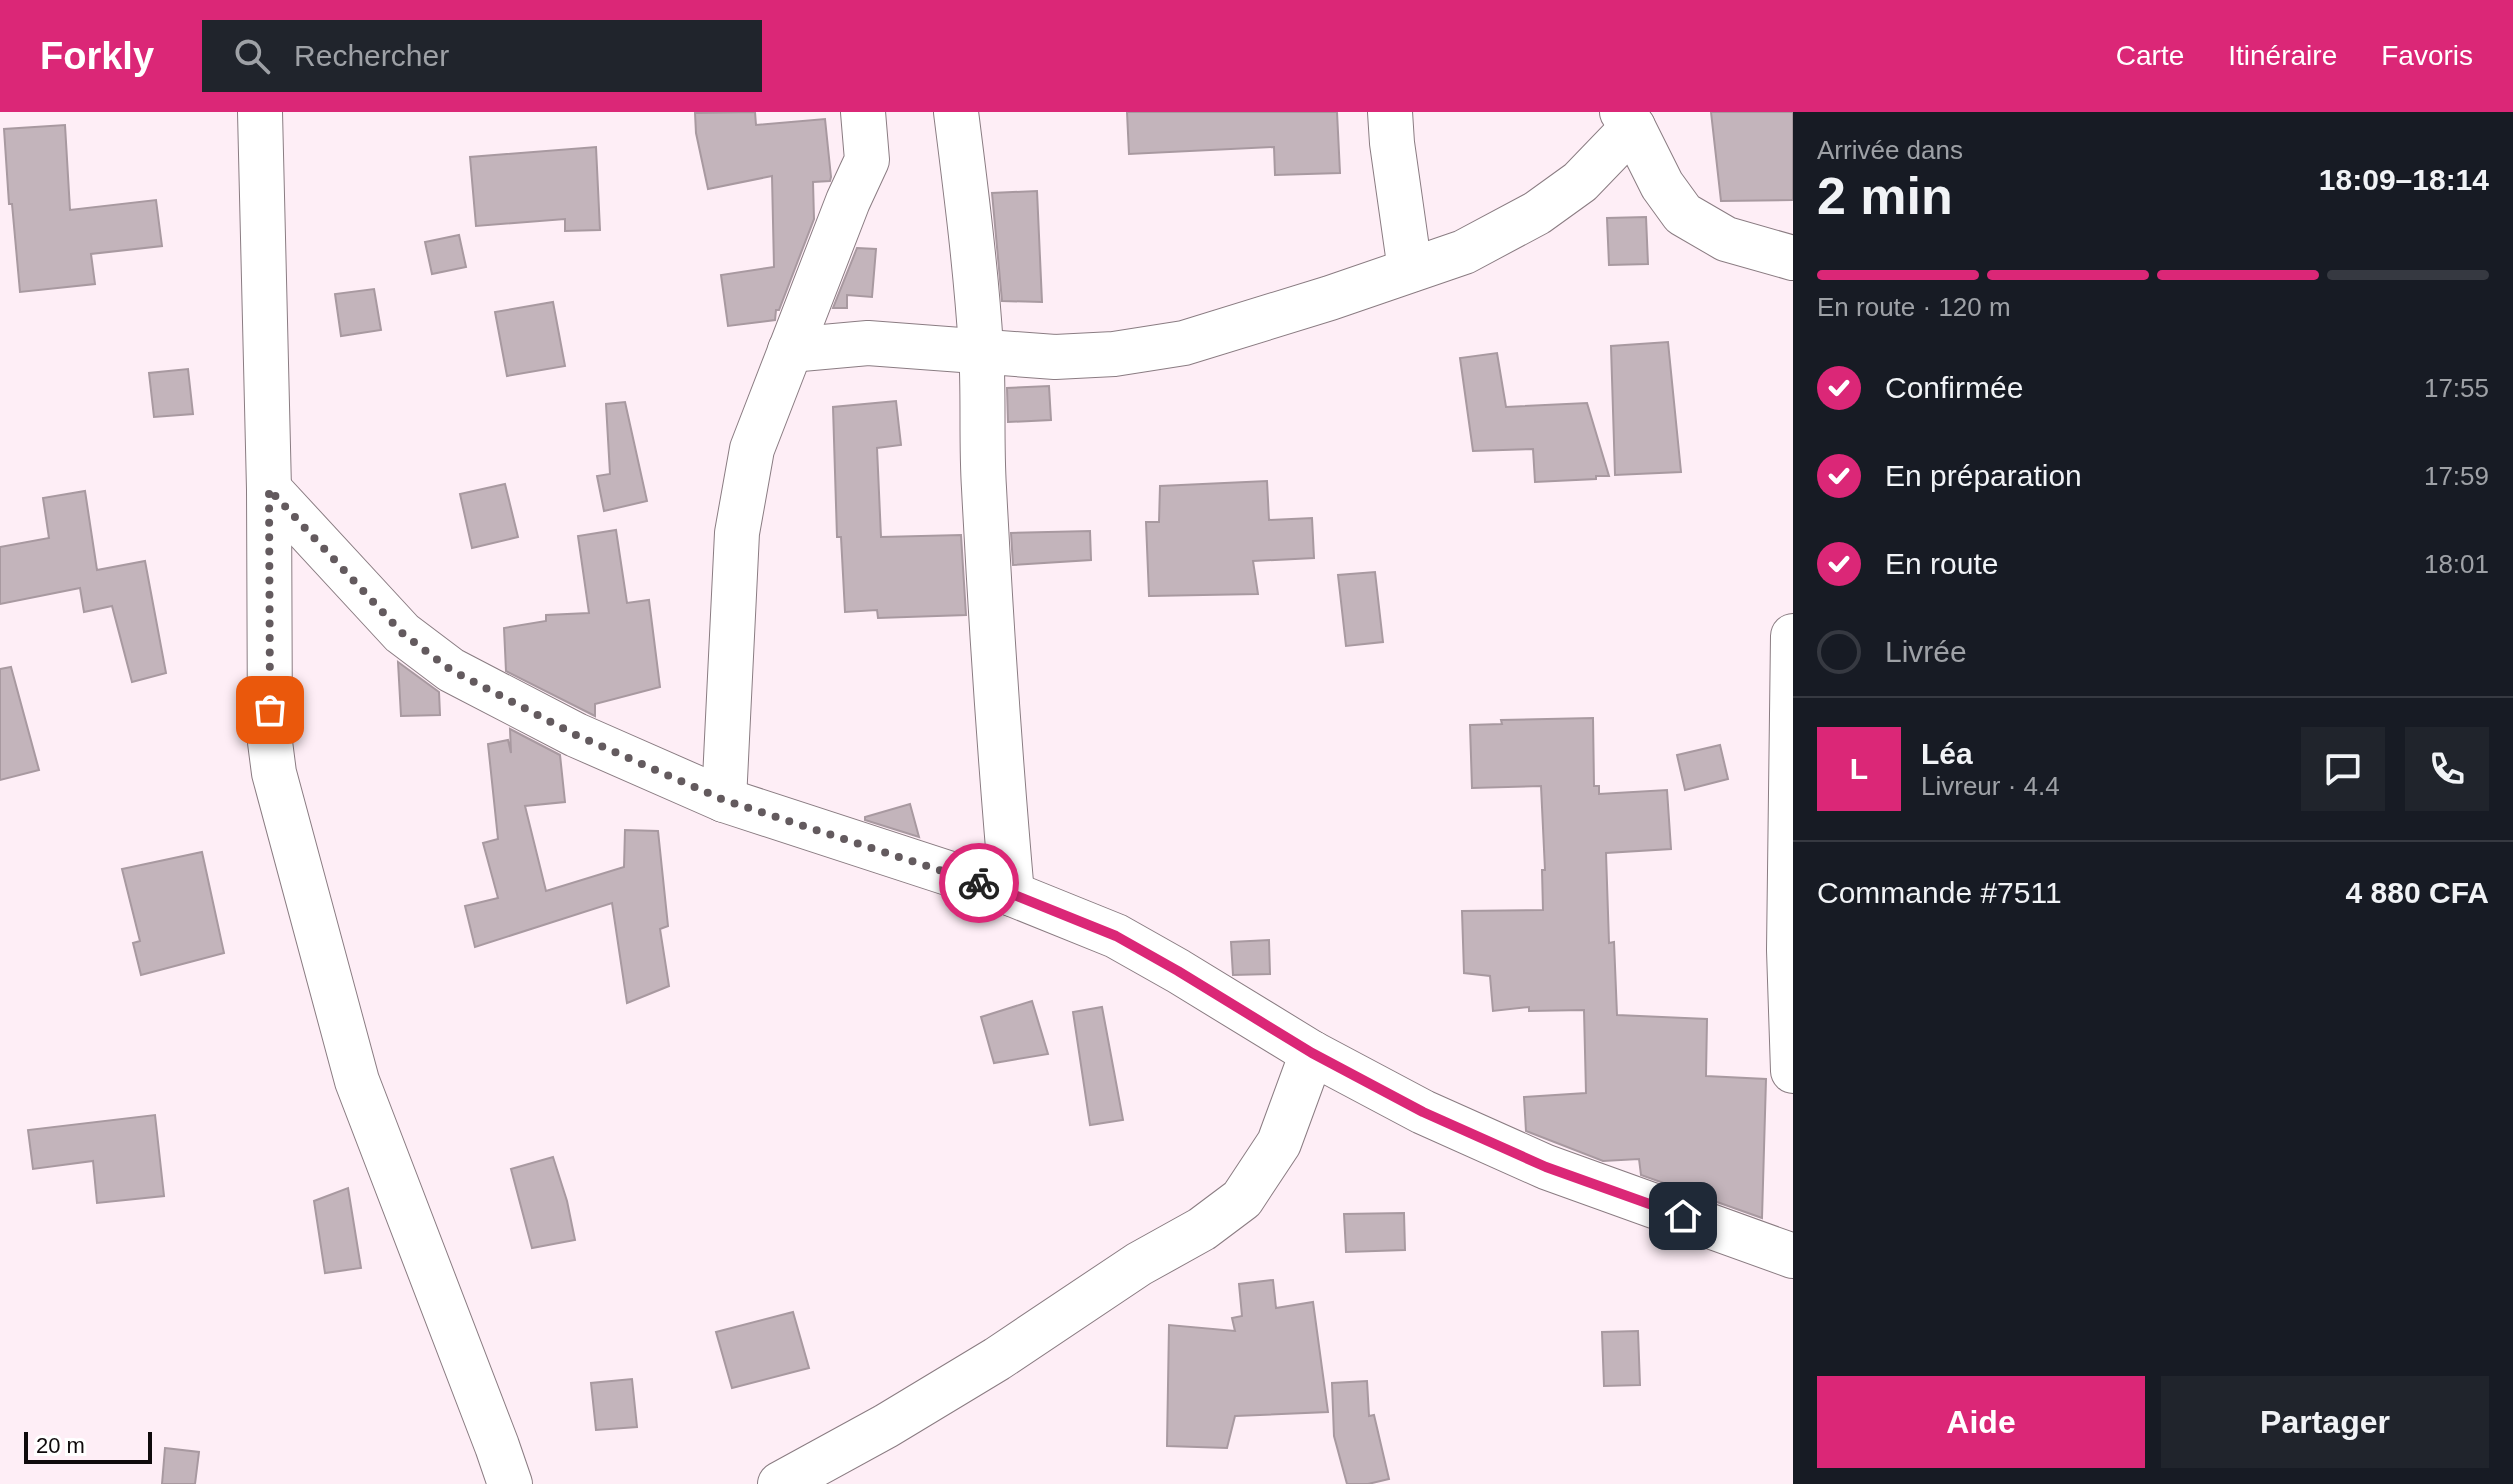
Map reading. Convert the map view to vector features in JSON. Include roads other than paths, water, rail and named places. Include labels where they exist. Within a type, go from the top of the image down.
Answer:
[{"type":"street","points":[[260,112],[269,489],[270,742],[274,773],[357,1081],[510,1484]]},
{"type":"street","points":[[724,800],[737,533],[752,449],[848,201],[867,160],[863,112]]},
{"type":"street","points":[[956,112],[973,245],[981,351],[990,603],[1012,894]]},
{"type":"street","points":[[1390,112],[1410,270]]},
{"type":"street","points":[[790,350],[868,343],[1055,357],[1114,354],[1184,343],[1464,252],[1537,213],[1580,182],[1627,119],[1662,185],[1683,214],[1726,239],[1793,258]]},
{"type":"street","points":[[269,489],[402,633],[451,670],[576,735],[724,800],[1012,894],[1116,936],[1312,1053],[1423,1112],[1546,1167],[1793,1256]]},
{"type":"street","points":[[1793,636],[1789,950],[1793,1071]]},
{"type":"street","points":[[780,1484],[886,1426],[997,1359],[1139,1264],[1202,1229],[1242,1199],[1279,1143],[1312,1053]]}]
